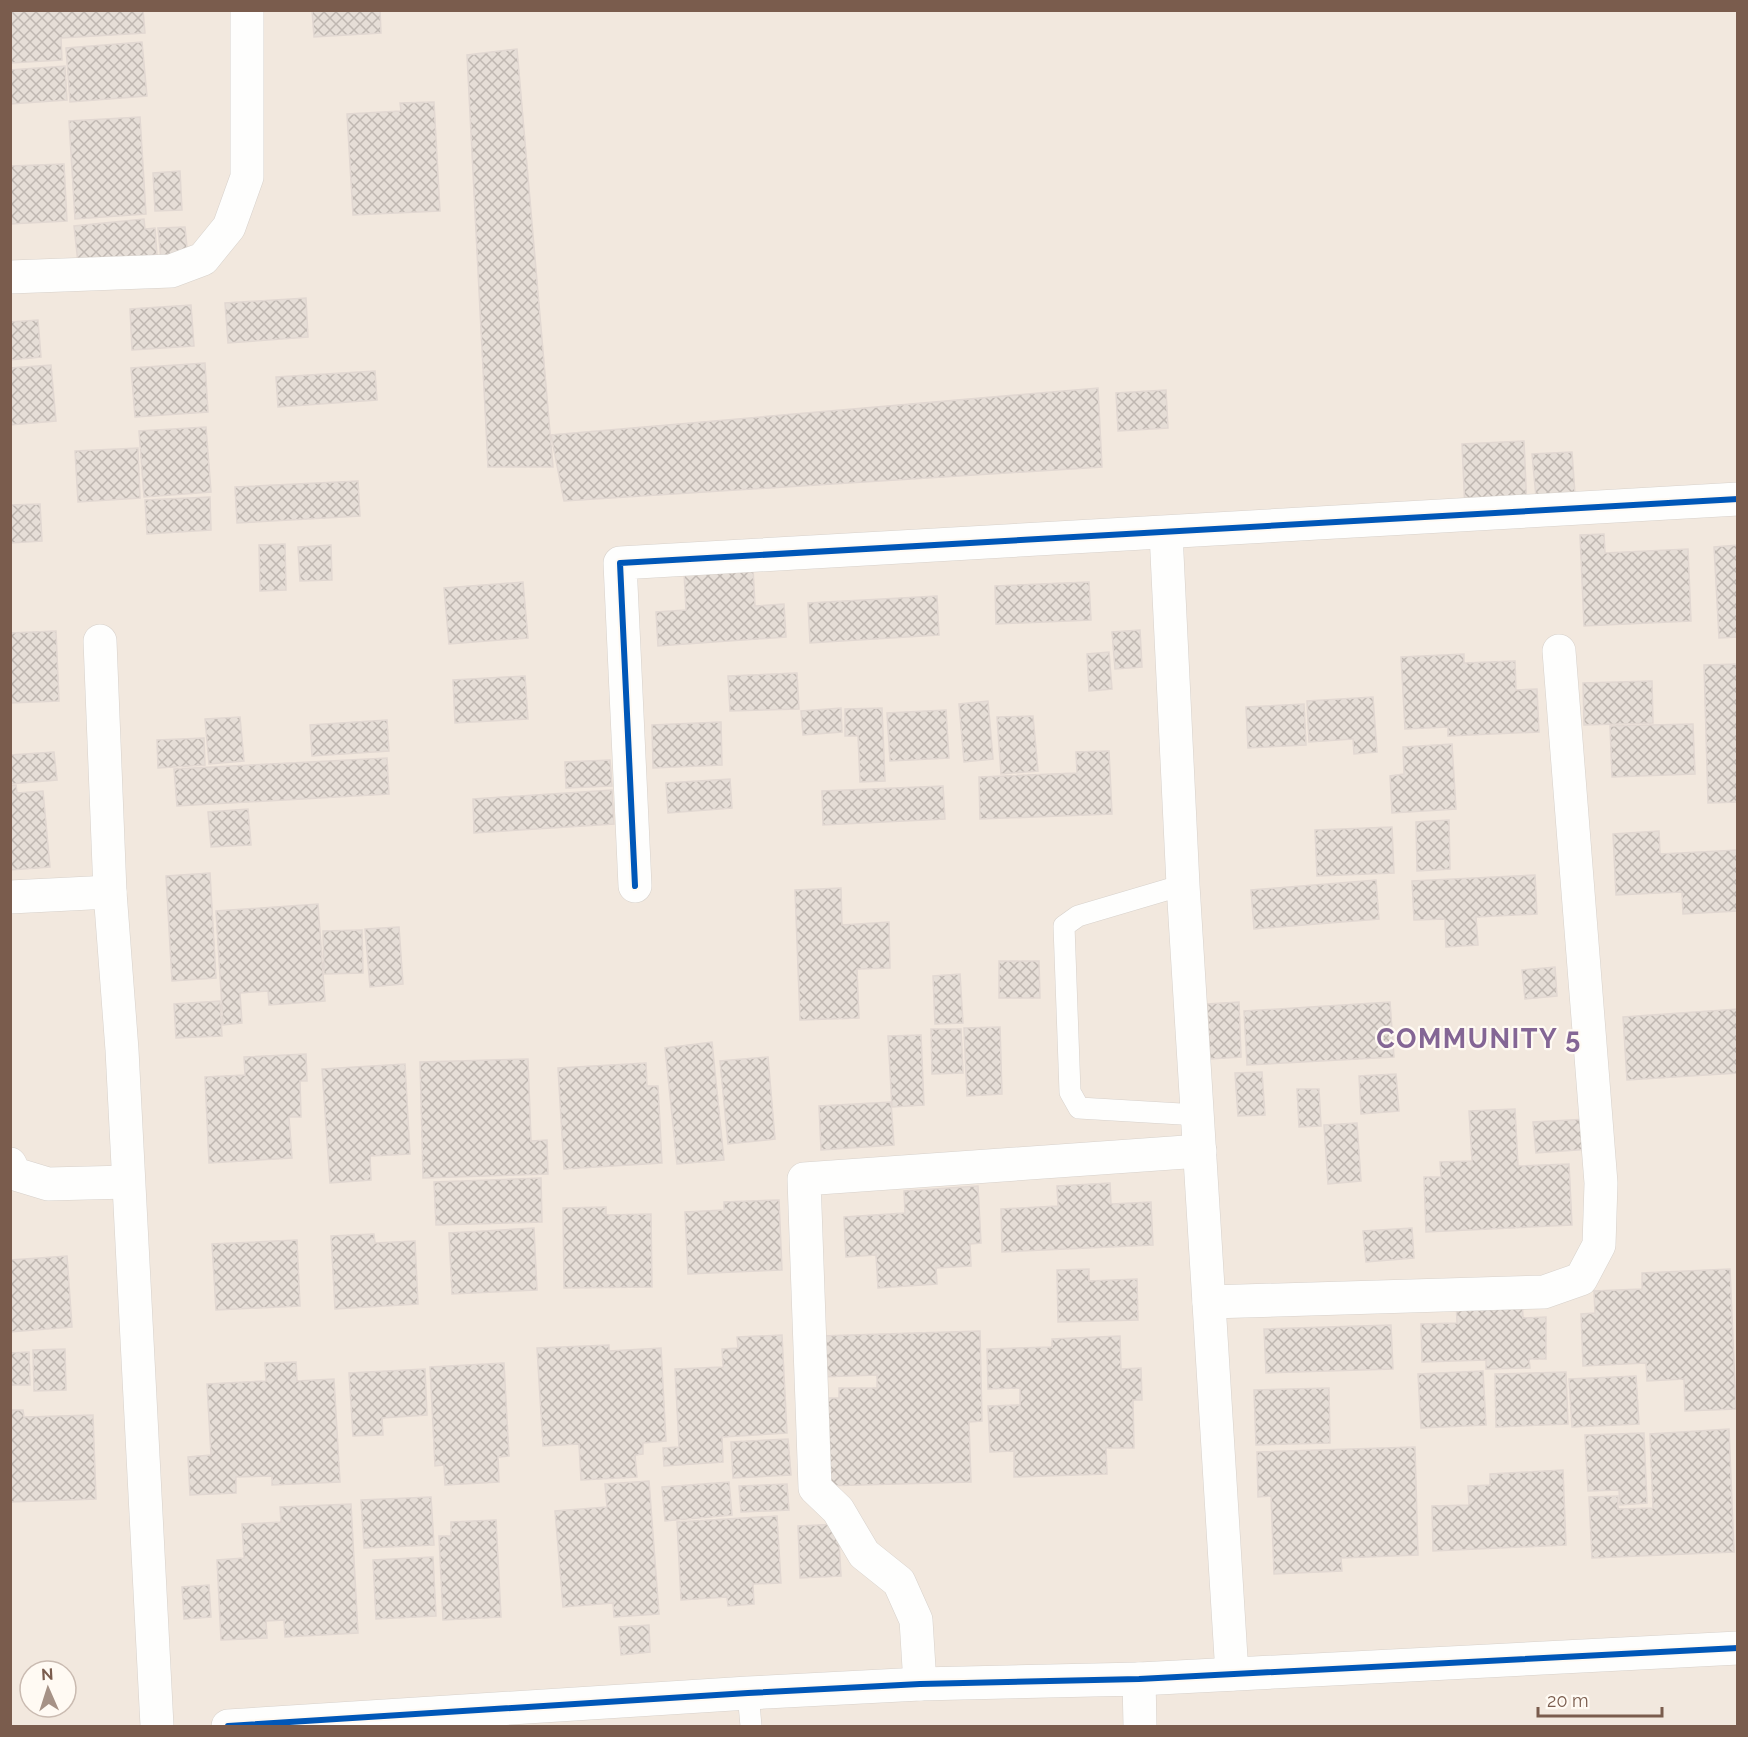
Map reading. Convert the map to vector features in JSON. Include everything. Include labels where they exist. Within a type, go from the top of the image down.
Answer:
[{"type":"street","points":[[10,277],[171,271],[203,259],[229,226],[247,177],[248,10]]},
{"type":"street","points":[[635,886],[620,563],[1737,499]]},
{"type":"street","points":[[1166,533],[1184,885],[1232,1674]]},
{"type":"street","points":[[99,641],[110,892],[122,1050],[157,1726]]},
{"type":"street","points":[[1209,1302],[1544,1292],[1581,1279],[1599,1245],[1601,1183],[1559,651]]},
{"type":"street","points":[[10,897],[110,892]]},
{"type":"street","points":[[920,1684],[916,1620],[898,1582],[864,1554],[838,1510],[815,1488],[804,1179],[1200,1151]]},
{"type":"street","points":[[10,1164],[15,1174],[48,1184],[128,1182]]},
{"type":"street","points":[[228,1726],[920,1684],[1139,1679],[1737,1648]]},
{"type":"street","points":[[1139,1679],[1140,1726]]},
{"type":"lane","points":[[1184,885],[1078,916],[1064,926],[1070,1092],[1080,1108],[1198,1115]]},
{"type":"lane","points":[[748,1693],[751,1726]]},
{"type":"shaded area","points":[[11,11],[1737,11],[1737,1726],[11,1726]]},
{"type":"building","points":[[10,10],[143,10],[145,33],[61,38],[62,60],[10,63]]},
{"type":"building","points":[[312,10],[380,10],[381,33],[314,37]]},
{"type":"building","points":[[142,42],[147,96],[70,102],[66,48]]},
{"type":"building","points":[[517,49],[553,467],[488,467],[467,55]]},
{"type":"building","points":[[65,66],[67,100],[10,104],[10,70]]},
{"type":"building","points":[[434,102],[440,211],[353,215],[347,114],[401,111],[400,103]]},
{"type":"building","points":[[140,117],[146,214],[75,219],[69,121]]},
{"type":"building","points":[[64,164],[67,221],[10,224],[10,166]]},
{"type":"building","points":[[180,171],[182,210],[155,211],[153,173]]},
{"type":"building","points":[[144,219],[145,229],[155,228],[157,255],[78,263],[74,226]]},
{"type":"building","points":[[185,227],[188,258],[161,260],[158,228]]},
{"type":"building","points":[[306,298],[308,337],[228,343],[225,303]]},
{"type":"building","points":[[191,305],[194,346],[132,350],[130,309]]},
{"type":"building","points":[[38,320],[41,357],[10,360],[10,322]]},
{"type":"building","points":[[205,363],[208,412],[135,417],[131,368]]},
{"type":"building","points":[[51,365],[56,421],[10,425],[10,368]]},
{"type":"building","points":[[375,371],[377,400],[278,407],[276,377]]},
{"type":"building","points":[[1098,388],[1102,467],[564,501],[551,435]]},
{"type":"building","points":[[1166,390],[1168,428],[1118,431],[1116,393]]},
{"type":"building","points":[[206,427],[211,492],[144,497],[139,431]]},
{"type":"building","points":[[1524,441],[1527,509],[1465,511],[1462,444]]},
{"type":"building","points":[[138,448],[140,498],[78,502],[75,451]]},
{"type":"building","points":[[1572,452],[1575,494],[1536,497],[1532,454]]},
{"type":"building","points":[[358,481],[360,516],[237,523],[235,487]]},
{"type":"building","points":[[210,497],[211,530],[147,534],[145,500]]},
{"type":"building","points":[[40,504],[42,541],[10,543],[10,505]]},
{"type":"building","points":[[1604,534],[1605,553],[1688,549],[1691,621],[1584,626],[1580,535]]},
{"type":"building","points":[[285,544],[286,590],[260,591],[259,545]]},
{"type":"building","points":[[331,545],[332,580],[300,581],[298,547]]},
{"type":"building","points":[[1738,545],[1738,637],[1719,638],[1714,547]]},
{"type":"building","points":[[753,568],[755,606],[784,604],[786,637],[658,646],[656,612],[686,610],[684,572]]},
{"type":"building","points":[[523,582],[528,638],[449,644],[444,588]]},
{"type":"building","points":[[1089,582],[1091,620],[996,624],[995,586]]},
{"type":"building","points":[[937,596],[939,635],[810,643],[808,603]]},
{"type":"building","points":[[1140,630],[1142,667],[1115,669],[1112,632]]},
{"type":"building","points":[[56,631],[59,701],[10,703],[10,633]]},
{"type":"building","points":[[1109,652],[1112,689],[1089,691],[1087,654]]},
{"type":"building","points":[[1464,654],[1464,663],[1515,661],[1516,690],[1537,689],[1539,732],[1448,736],[1448,727],[1405,729],[1401,657]]},
{"type":"building","points":[[1738,664],[1738,802],[1708,803],[1704,665]]},
{"type":"building","points":[[797,673],[799,709],[730,711],[728,676]]},
{"type":"building","points":[[525,676],[528,719],[455,723],[453,680]]},
{"type":"building","points":[[1652,681],[1653,723],[1584,725],[1583,683]]},
{"type":"building","points":[[1373,697],[1377,752],[1354,754],[1353,739],[1309,742],[1307,701]]},
{"type":"building","points":[[988,701],[993,759],[964,762],[959,704]]},
{"type":"building","points":[[1304,704],[1306,745],[1248,748],[1246,707]]},
{"type":"building","points":[[841,708],[842,732],[803,735],[801,711]]},
{"type":"building","points":[[882,708],[885,781],[860,782],[858,736],[845,736],[845,709]]},
{"type":"building","points":[[946,710],[949,758],[890,761],[887,713]]},
{"type":"building","points":[[1033,716],[1038,771],[1001,774],[997,717]]},
{"type":"building","points":[[240,717],[244,761],[209,764],[205,719]]},
{"type":"building","points":[[387,720],[389,751],[312,756],[310,725]]},
{"type":"building","points":[[721,722],[722,765],[653,768],[652,725]]},
{"type":"building","points":[[1693,724],[1695,774],[1612,777],[1610,726]]},
{"type":"building","points":[[204,738],[205,765],[158,768],[157,740]]},
{"type":"building","points":[[1452,744],[1456,809],[1392,813],[1390,776],[1404,774],[1403,747]]},
{"type":"building","points":[[1109,751],[1112,814],[980,819],[979,777],[1077,773],[1076,752]]},
{"type":"building","points":[[54,752],[57,780],[10,784],[10,755]]},
{"type":"building","points":[[387,758],[389,794],[177,806],[174,769]]},
{"type":"building","points":[[610,760],[612,786],[566,788],[565,762]]},
{"type":"building","points":[[730,779],[732,808],[668,813],[666,783]]},
{"type":"building","points":[[16,785],[17,793],[43,791],[50,867],[10,870],[10,786]]},
{"type":"building","points":[[943,786],[945,819],[823,825],[822,791]]},
{"type":"building","points":[[612,790],[614,824],[474,833],[473,799]]},
{"type":"building","points":[[248,809],[251,845],[211,847],[208,812]]},
{"type":"building","points":[[1449,820],[1450,869],[1417,871],[1416,822]]},
{"type":"building","points":[[1392,827],[1394,873],[1317,876],[1315,830]]},
{"type":"building","points":[[1659,831],[1660,854],[1738,850],[1738,911],[1683,914],[1682,892],[1616,895],[1613,834]]},
{"type":"building","points":[[210,873],[216,978],[172,981],[166,876]]},
{"type":"building","points":[[1535,875],[1537,914],[1476,917],[1478,945],[1446,947],[1445,919],[1414,920],[1412,881]]},
{"type":"building","points":[[1376,880],[1379,919],[1254,929],[1251,890]]},
{"type":"building","points":[[841,888],[842,925],[889,922],[890,968],[857,969],[859,1018],[800,1020],[795,890]]},
{"type":"building","points":[[318,904],[325,1001],[269,1005],[268,991],[240,993],[242,1023],[223,1025],[216,911]]},
{"type":"building","points":[[399,927],[403,984],[370,987],[365,929]]},
{"type":"building","points":[[362,930],[363,973],[324,974],[323,931]]},
{"type":"building","points":[[999,961],[1039,961],[1040,998],[999,998]]},
{"type":"building","points":[[1555,967],[1557,996],[1525,999],[1522,970]]},
{"type":"building","points":[[960,974],[963,1023],[935,1024],[933,976]]},
{"type":"building","points":[[220,1001],[222,1036],[176,1038],[174,1004]]},
{"type":"building","points":[[1239,1002],[1241,1057],[1210,1059],[1207,1004]]},
{"type":"building","points":[[1390,1002],[1394,1057],[1247,1065],[1244,1011]]},
{"type":"building","points":[[1738,1009],[1738,1073],[1627,1080],[1623,1017]]},
{"type":"building","points":[[1000,1027],[1002,1094],[967,1096],[964,1028]]},
{"type":"building","points":[[931,1029],[961,1029],[963,1073],[932,1074]]},
{"type":"building","points":[[921,1035],[924,1105],[892,1107],[888,1036]]},
{"type":"building","points":[[712,1042],[724,1160],[677,1164],[665,1048]]},
{"type":"building","points":[[306,1054],[307,1081],[300,1081],[301,1117],[289,1117],[292,1158],[209,1163],[205,1077],[245,1075],[244,1057]]},
{"type":"building","points":[[768,1057],[775,1139],[728,1144],[720,1061]]},
{"type":"building","points":[[528,1059],[531,1141],[547,1140],[548,1174],[423,1178],[420,1062]]},
{"type":"building","points":[[646,1063],[647,1086],[658,1086],[662,1163],[564,1169],[558,1068]]},
{"type":"building","points":[[405,1064],[410,1154],[370,1156],[371,1180],[330,1183],[322,1069]]},
{"type":"building","points":[[1262,1072],[1265,1115],[1238,1116],[1235,1073]]},
{"type":"building","points":[[1396,1074],[1399,1111],[1361,1114],[1359,1076]]},
{"type":"building","points":[[1297,1089],[1319,1089],[1321,1126],[1299,1127]]},
{"type":"building","points":[[891,1102],[894,1145],[821,1150],[819,1106]]},
{"type":"building","points":[[1515,1109],[1518,1166],[1569,1164],[1572,1225],[1426,1232],[1424,1177],[1441,1177],[1440,1162],[1472,1161],[1469,1111]]},
{"type":"building","points":[[1588,1119],[1590,1149],[1536,1153],[1533,1122]]},
{"type":"building","points":[[1357,1123],[1361,1181],[1328,1184],[1324,1125]]},
{"type":"building","points":[[541,1178],[542,1222],[436,1225],[434,1182]]},
{"type":"building","points":[[1110,1183],[1111,1204],[1151,1202],[1153,1245],[1002,1252],[1001,1209],[1058,1206],[1057,1186]]},
{"type":"building","points":[[978,1186],[981,1243],[970,1244],[971,1266],[936,1268],[937,1284],[878,1288],[876,1255],[846,1257],[844,1217],[905,1213],[904,1191]]},
{"type":"building","points":[[779,1200],[782,1270],[688,1274],[685,1212],[724,1210],[724,1202]]},
{"type":"building","points":[[606,1207],[606,1215],[651,1214],[652,1287],[564,1288],[563,1208]]},
{"type":"building","points":[[534,1228],[537,1290],[452,1294],[449,1233]]},
{"type":"building","points":[[1412,1228],[1414,1258],[1366,1262],[1363,1231]]},
{"type":"building","points":[[374,1234],[375,1243],[415,1241],[418,1304],[335,1309],[331,1236]]},
{"type":"building","points":[[297,1240],[300,1306],[216,1310],[212,1244]]},
{"type":"building","points":[[67,1256],[72,1327],[10,1332],[10,1260]]},
{"type":"building","points":[[1089,1269],[1089,1281],[1137,1279],[1138,1320],[1058,1322],[1057,1270]]},
{"type":"building","points":[[1730,1269],[1736,1409],[1685,1411],[1684,1379],[1647,1381],[1646,1363],[1583,1366],[1581,1314],[1595,1313],[1594,1291],[1642,1289],[1642,1273]]},
{"type":"building","points":[[1522,1297],[1523,1318],[1546,1317],[1546,1359],[1529,1359],[1530,1368],[1486,1369],[1486,1360],[1422,1362],[1421,1324],[1457,1323],[1456,1299]]},
{"type":"building","points":[[1391,1325],[1393,1369],[1266,1373],[1264,1329]]},
{"type":"building","points":[[980,1331],[982,1421],[969,1422],[971,1482],[823,1486],[821,1398],[839,1398],[839,1388],[877,1388],[877,1375],[820,1377],[819,1336]]},
{"type":"building","points":[[782,1335],[787,1433],[722,1437],[723,1462],[664,1466],[663,1448],[679,1447],[675,1369],[723,1367],[722,1349],[738,1348],[737,1337]]},
{"type":"building","points":[[1120,1336],[1121,1369],[1141,1368],[1142,1400],[1133,1400],[1134,1448],[1106,1448],[1107,1474],[1014,1477],[1014,1451],[990,1452],[988,1406],[1020,1405],[1020,1388],[988,1389],[987,1349],[1052,1347],[1052,1339]]},
{"type":"building","points":[[609,1345],[609,1351],[661,1348],[666,1441],[643,1443],[643,1454],[635,1455],[637,1477],[581,1480],[579,1444],[543,1446],[537,1348]]},
{"type":"building","points":[[65,1349],[66,1390],[34,1391],[33,1350]]},
{"type":"building","points":[[29,1352],[30,1385],[10,1385],[10,1353]]},
{"type":"building","points":[[296,1362],[297,1381],[334,1379],[340,1482],[272,1485],[272,1476],[236,1477],[236,1493],[190,1495],[188,1457],[211,1455],[207,1384],[266,1381],[265,1363]]},
{"type":"building","points":[[504,1363],[509,1456],[498,1457],[499,1482],[445,1485],[444,1465],[435,1466],[430,1367]]},
{"type":"building","points":[[425,1369],[427,1415],[382,1418],[383,1435],[353,1436],[349,1373]]},
{"type":"building","points":[[1483,1371],[1486,1425],[1421,1428],[1418,1374]]},
{"type":"building","points":[[1566,1372],[1568,1424],[1496,1427],[1495,1374]]},
{"type":"building","points":[[1636,1376],[1639,1424],[1572,1427],[1569,1379]]},
{"type":"building","points":[[1329,1388],[1330,1443],[1256,1445],[1254,1390]]},
{"type":"building","points":[[10,1410],[23,1410],[24,1417],[93,1415],[96,1499],[10,1502]]},
{"type":"building","points":[[1729,1429],[1734,1552],[1592,1558],[1589,1497],[1618,1496],[1618,1509],[1653,1508],[1650,1434]]},
{"type":"building","points":[[1644,1433],[1647,1503],[1620,1505],[1619,1490],[1588,1491],[1585,1435]]},
{"type":"building","points":[[788,1439],[791,1475],[733,1478],[731,1442]]},
{"type":"building","points":[[1415,1447],[1418,1555],[1341,1558],[1342,1571],[1274,1574],[1271,1496],[1258,1497],[1257,1452]]},
{"type":"building","points":[[1563,1470],[1566,1545],[1433,1551],[1432,1506],[1469,1505],[1468,1486],[1490,1485],[1490,1474]]},
{"type":"building","points":[[649,1481],[659,1614],[614,1617],[613,1603],[563,1607],[555,1511],[607,1507],[605,1484]]},
{"type":"building","points":[[729,1482],[732,1515],[665,1521],[662,1487]]},
{"type":"building","points":[[787,1484],[789,1510],[741,1512],[739,1486]]},
{"type":"building","points":[[431,1497],[434,1545],[364,1548],[361,1500]]},
{"type":"building","points":[[351,1504],[358,1633],[285,1637],[284,1620],[266,1621],[267,1638],[221,1640],[217,1560],[244,1558],[242,1524],[281,1522],[280,1507]]},
{"type":"building","points":[[777,1516],[781,1583],[753,1584],[754,1604],[728,1606],[727,1597],[681,1600],[677,1522]]},
{"type":"building","points":[[496,1520],[501,1617],[443,1620],[439,1536],[451,1536],[451,1522]]},
{"type":"building","points":[[838,1524],[841,1576],[800,1578],[798,1526]]},
{"type":"building","points":[[433,1557],[436,1616],[376,1619],[373,1560]]},
{"type":"building","points":[[209,1585],[211,1617],[184,1619],[182,1587]]},
{"type":"building","points":[[649,1625],[650,1652],[621,1655],[619,1627]]},
{"type":"cycle path","points":[[635,886],[620,563],[1738,499]]},
{"type":"cycle path","points":[[228,1726],[920,1684],[1139,1679],[1738,1648]]},
{"type":"district","name":"COMMUNITY 5","points":[[1479,1038]]}]
